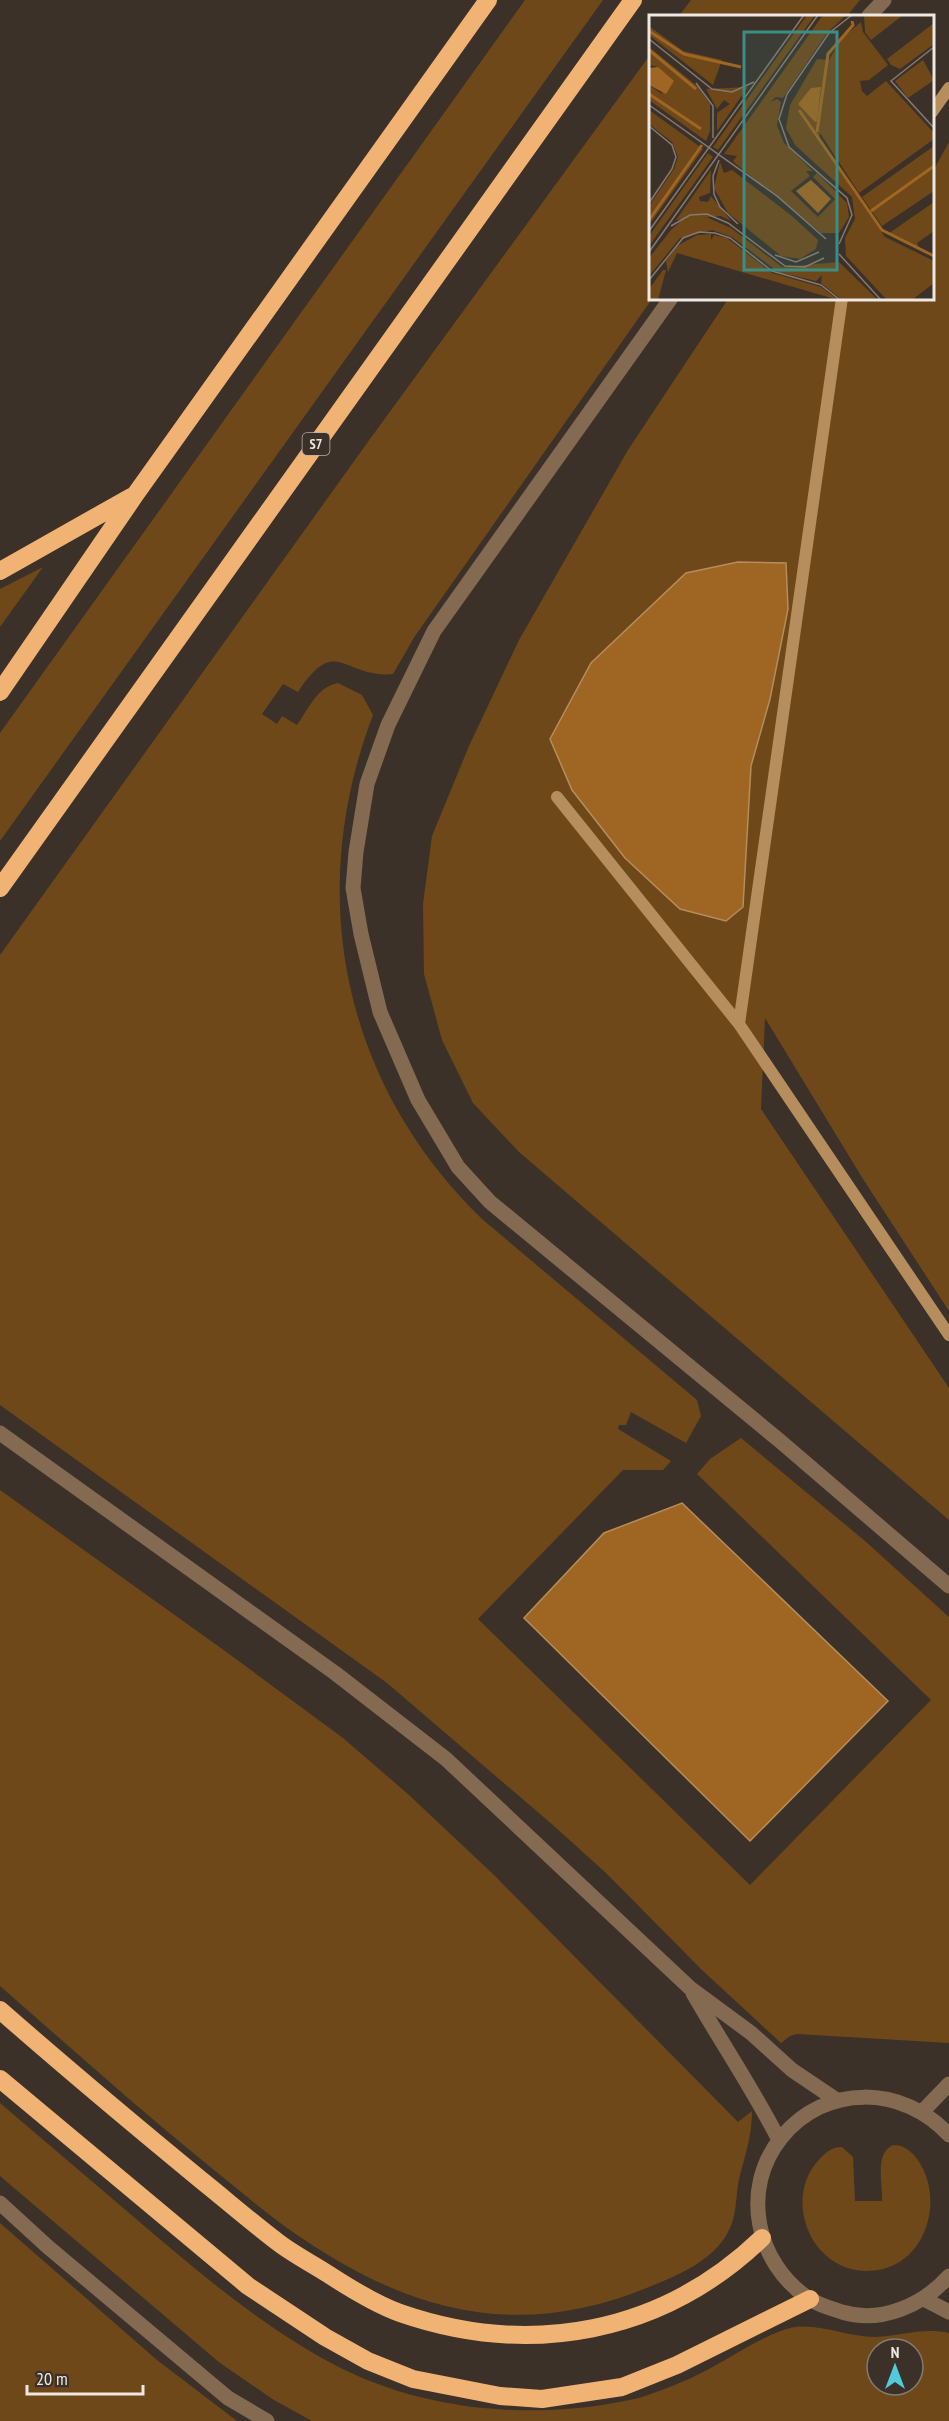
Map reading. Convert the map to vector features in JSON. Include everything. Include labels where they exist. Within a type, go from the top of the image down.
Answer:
[{"type":"highway","points":[[0,692],[135,495],[488,0]]},
{"type":"highway","name":"S7","points":[[0,888],[633,0]]},
{"type":"highway","points":[[0,570],[135,495]]},
{"type":"highway","points":[[0,2010],[83,2083],[276,2241],[357,2292],[399,2312],[490,2334],[533,2336],[596,2329],[638,2315],[697,2288],[736,2262],[762,2238]]},
{"type":"highway","points":[[0,2079],[248,2286],[334,2342],[368,2361],[413,2379],[489,2394],[542,2399],[622,2387],[677,2365],[810,2299]]},
{"type":"street","points":[[870,15],[884,0]]},
{"type":"street","points":[[670,300],[434,631],[388,725],[367,784],[356,852],[353,888],[361,934],[380,1012],[418,1100],[458,1167],[490,1202],[780,1441],[949,1586]]},
{"type":"street","points":[[0,1434],[335,1673],[446,1759],[690,1988],[752,2034],[792,2070],[838,2101]]},
{"type":"street","points":[[690,1988],[726,2050],[757,2096],[779,2140]]},
{"type":"street","points":[[922,2112],[949,2084]]},
{"type":"street","points":[[949,2135],[922,2112],[904,2104],[884,2098],[867,2097],[838,2101],[807,2115],[779,2140],[768,2160],[757,2198],[762,2238],[780,2273],[810,2299],[847,2313],[867,2315],[897,2310],[924,2299],[949,2277]]},
{"type":"street","points":[[0,2203],[212,2385],[228,2398],[267,2421]]},
{"type":"street","points":[[924,2299],[949,2312]]},
{"type":"shaded area","points":[[525,0],[603,0],[0,841],[0,733]]},
{"type":"shaded area","points":[[691,0],[860,0],[848,15],[680,15]]},
{"type":"shaded area","points":[[649,56],[649,300],[651,300],[415,636],[393,674],[376,674],[341,663],[332,662],[322,665],[311,674],[298,692],[283,684],[262,714],[277,724],[282,716],[297,725],[319,694],[324,689],[338,683],[362,695],[373,715],[352,783],[341,851],[341,918],[349,984],[368,1048],[397,1109],[435,1166],[482,1219],[697,1400],[701,1416],[686,1443],[631,1412],[626,1425],[619,1425],[618,1429],[671,1461],[663,1470],[623,1470],[478,1619],[750,1885],[931,1700],[697,1474],[710,1459],[741,1438],[865,1541],[949,1617],[949,2043],[797,2034],[781,2043],[702,1970],[606,1873],[387,1683],[0,1405],[0,955],[370,439]]},
{"type":"shaded area","points":[[949,142],[949,1311],[863,1179],[765,1018],[761,1109],[949,1388],[949,1520],[519,1152],[473,1103],[442,1040],[424,974],[423,904],[432,836],[469,746],[519,640],[628,450],[727,300],[934,300],[934,169]]},
{"type":"shaded area","points":[[738,562],[786,563],[788,609],[770,699],[751,766],[743,907],[726,921],[680,909],[625,858],[572,790],[550,739],[591,663],[686,573]]},
{"type":"shaded area","points":[[43,567],[0,627],[0,589]]},
{"type":"shaded area","points":[[0,1490],[343,1738],[409,1795],[494,1875],[738,2122],[752,2111],[732,2223],[726,2235],[709,2255],[686,2270],[649,2287],[599,2304],[551,2313],[505,2315],[461,2309],[417,2297],[373,2280],[287,2228],[160,2125],[0,1986]]},
{"type":"shaded area","points":[[682,1503],[888,1701],[750,1841],[524,1618],[604,1533]]},
{"type":"shaded area","points":[[0,2103],[182,2258],[280,2333],[333,2364],[406,2393],[483,2408],[523,2410],[601,2405],[639,2398],[675,2385],[785,2329],[815,2327],[875,2337],[939,2331],[949,2333],[949,2421],[312,2421],[274,2400],[220,2363],[0,2176]]},
{"type":"shaded area","points":[[893,2145],[901,2146],[913,2154],[924,2171],[929,2189],[930,2209],[926,2228],[917,2245],[904,2259],[887,2268],[866,2271],[847,2268],[831,2259],[818,2247],[809,2232],[804,2214],[803,2197],[807,2179],[816,2163],[825,2154],[834,2148],[842,2147],[853,2157],[855,2201],[882,2201],[881,2162],[887,2149]]},
{"type":"shaded area","points":[[0,2223],[157,2360],[237,2421],[0,2421]]},
{"type":"waterway","points":[[934,109],[949,88]]},
{"type":"waterway","points":[[739,1024],[842,300]]},
{"type":"waterway","points":[[557,797],[739,1024],[949,1335]]}]
